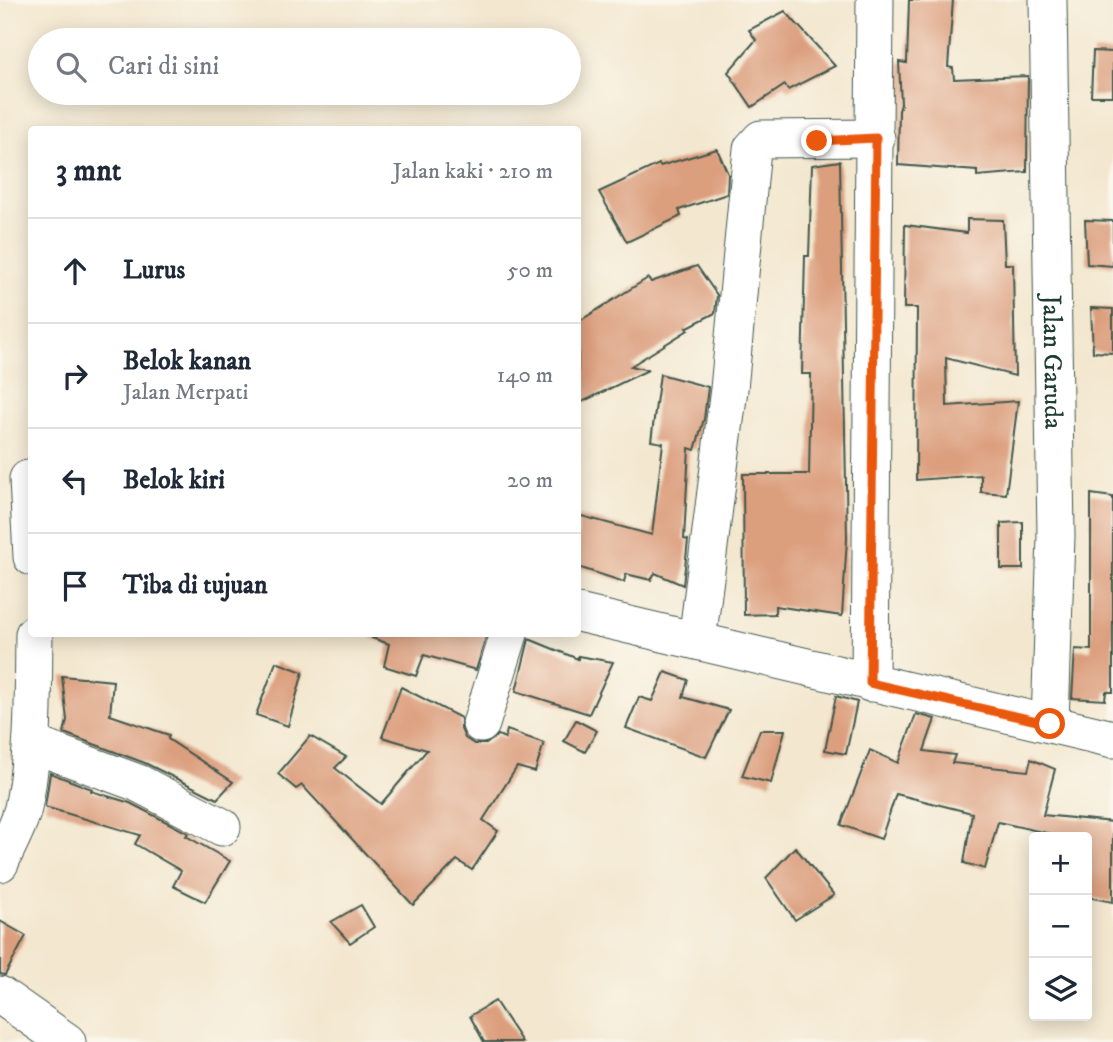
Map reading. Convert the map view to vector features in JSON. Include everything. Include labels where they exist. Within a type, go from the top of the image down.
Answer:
[{"type":"street","points":[[870,683],[875,0]]},
{"type":"street","name":"Jalan Garuda","points":[[1048,0],[1056,536],[1050,724]]},
{"type":"street","points":[[697,641],[729,389],[752,149],[761,139],[876,138]]},
{"type":"street","points":[[20,477],[28,530]]},
{"type":"street","points":[[581,614],[1113,739]]},
{"type":"street","points":[[0,863],[22,811],[32,744],[33,637]]},
{"type":"street","points":[[481,724],[508,637]]},
{"type":"street","points":[[32,744],[138,783],[222,827]]},
{"type":"street","points":[[0,995],[67,1042]]},
{"type":"building","points":[[909,0],[953,0],[948,67],[953,68],[954,79],[1028,76],[1027,172],[977,176],[977,171],[898,165],[901,104],[899,62],[907,63]]},
{"type":"building","points":[[785,11],[835,66],[788,90],[785,85],[752,107],[728,72],[756,40],[749,30]]},
{"type":"building","points":[[1093,51],[1113,52],[1113,96],[1091,96]]},
{"type":"building","points":[[717,149],[728,174],[727,194],[679,210],[681,216],[627,242],[599,192],[659,164],[660,166]]},
{"type":"building","points":[[840,161],[847,539],[842,616],[775,606],[775,614],[744,615],[743,474],[809,474],[811,374],[802,374],[805,256],[809,256],[812,165]]},
{"type":"building","points":[[967,219],[1003,220],[1005,264],[1013,264],[1015,376],[946,358],[947,406],[1018,401],[1006,494],[981,492],[981,475],[916,480],[917,308],[904,308],[905,225],[967,233]]},
{"type":"building","points":[[1085,220],[1113,221],[1113,266],[1087,264]]},
{"type":"building","points":[[697,266],[717,295],[715,313],[686,328],[688,330],[631,366],[648,370],[581,403],[581,320],[648,278],[651,282]]},
{"type":"building","points":[[1091,308],[1113,309],[1113,353],[1093,352]]},
{"type":"building","points":[[660,374],[708,387],[704,419],[695,450],[689,448],[684,539],[688,540],[683,585],[655,573],[651,580],[626,574],[624,582],[581,568],[581,516],[652,535],[663,443],[651,441]]},
{"type":"building","points":[[1091,494],[1113,497],[1113,692],[1106,692],[1105,700],[1072,698],[1075,649],[1091,650]]},
{"type":"building","points":[[1023,522],[1023,569],[1001,569],[1001,523]]},
{"type":"building","points":[[486,637],[476,670],[424,655],[416,676],[384,666],[389,644],[372,638]]},
{"type":"building","points":[[529,639],[578,659],[578,656],[613,662],[589,714],[516,691]]},
{"type":"building","points":[[276,662],[303,672],[288,726],[256,715]]},
{"type":"building","points":[[665,672],[688,680],[683,697],[729,710],[706,757],[626,728],[639,697],[652,701]]},
{"type":"building","points":[[62,676],[113,681],[110,715],[169,735],[168,739],[233,782],[217,799],[145,763],[64,733],[67,720]]},
{"type":"building","points":[[401,687],[461,718],[461,729],[465,738],[474,744],[486,744],[498,735],[505,738],[507,730],[544,743],[535,772],[517,767],[483,820],[498,831],[472,870],[457,860],[413,905],[302,785],[296,789],[278,774],[310,736],[346,757],[335,768],[381,804],[427,750],[382,737]]},
{"type":"building","points":[[836,696],[857,702],[846,754],[825,750]]},
{"type":"building","points":[[916,714],[935,719],[924,751],[955,755],[952,763],[1028,771],[1031,759],[1055,769],[1043,815],[1113,822],[1113,902],[1092,898],[1092,832],[1042,832],[998,822],[985,869],[964,863],[972,813],[896,794],[881,839],[841,825],[870,750],[898,763]]},
{"type":"building","points":[[576,720],[597,731],[585,752],[564,741]]},
{"type":"building","points":[[760,730],[785,730],[771,783],[742,776]]},
{"type":"building","points":[[50,773],[92,789],[91,791],[130,803],[188,833],[186,836],[230,861],[205,902],[173,886],[181,871],[135,844],[140,835],[45,807]]},
{"type":"building","points":[[795,847],[834,895],[795,920],[766,878]]},
{"type":"building","points":[[361,905],[374,927],[350,943],[331,922]]},
{"type":"building","points":[[0,921],[26,936],[5,975],[0,974]]},
{"type":"building","points":[[495,1001],[522,1042],[484,1042],[470,1016]]},
{"type":"route","points":[[817,141],[876,138],[870,683],[1050,724]]}]
